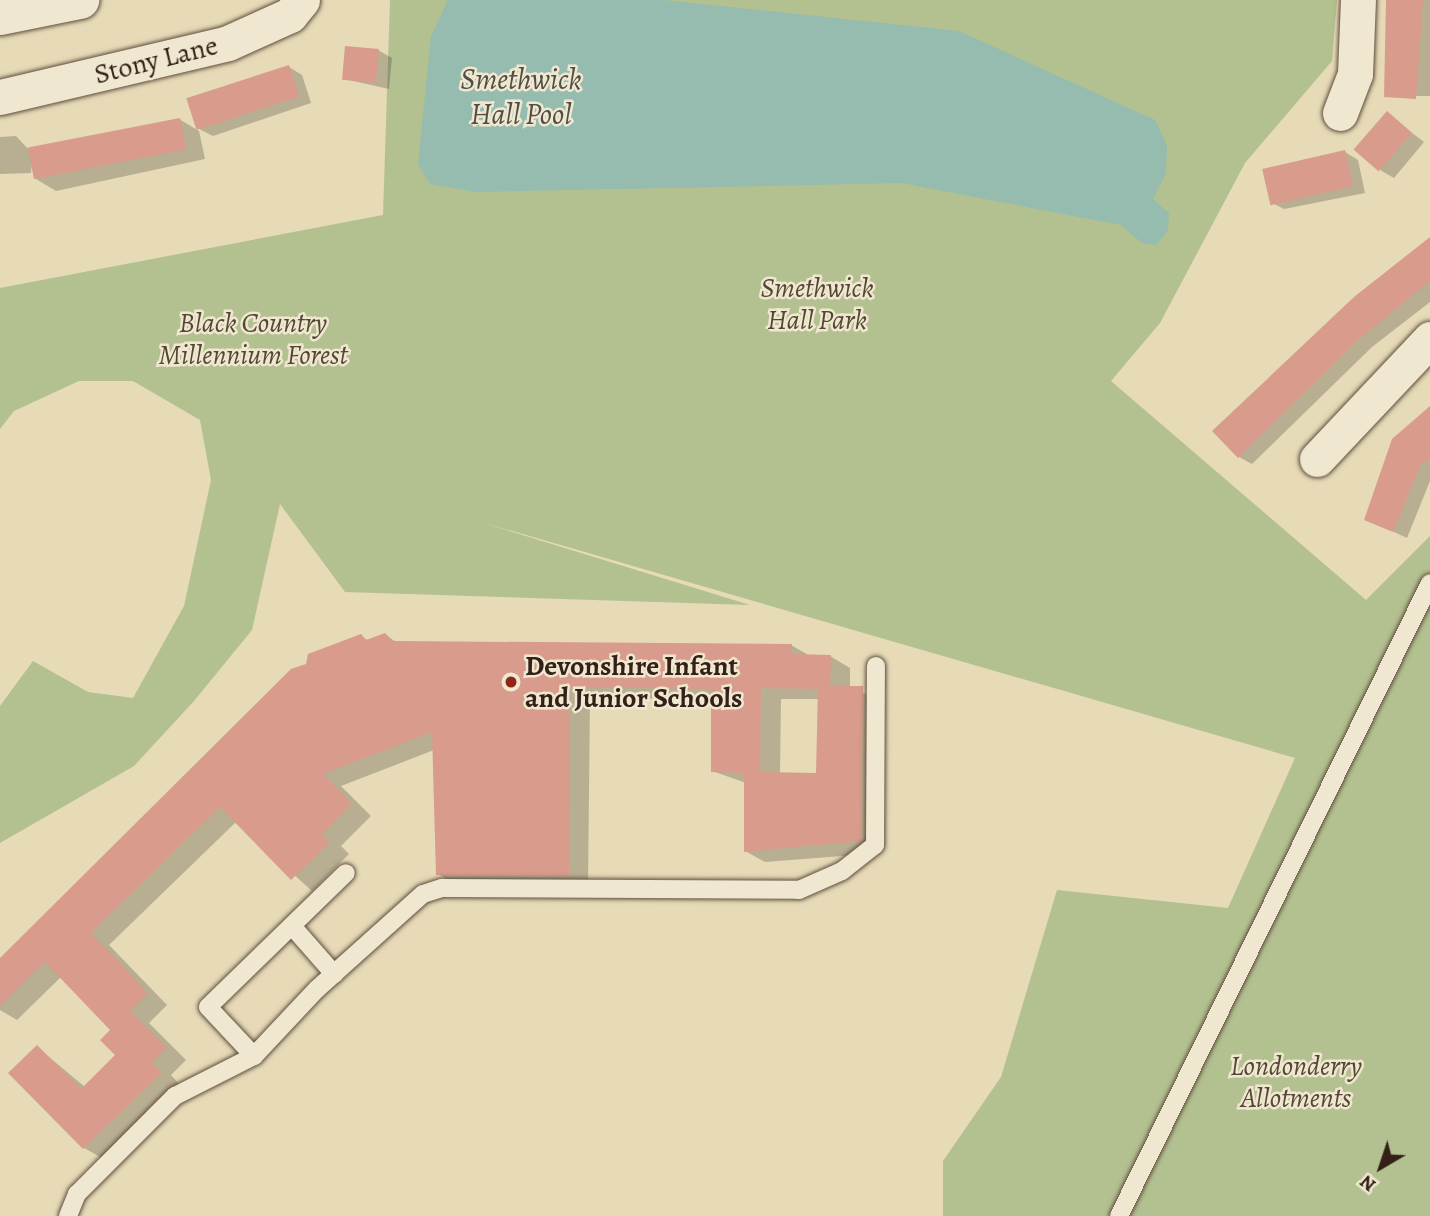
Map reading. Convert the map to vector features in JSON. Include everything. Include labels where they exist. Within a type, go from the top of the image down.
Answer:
[{"type":"street","points":[[0,16],[80,0]]},
{"type":"street","name":"Stony Lane","points":[[0,97],[228,43],[290,15],[302,0]]},
{"type":"street","points":[[1340,114],[1355,74],[1358,0]]},
{"type":"street","points":[[1317,459],[1430,339]]},
{"type":"lane","points":[[1119,1216],[1430,583]]},
{"type":"lane","points":[[68,1216],[77,1194],[174,1096],[254,1056],[334,974],[423,894],[442,888],[799,890],[842,871],[876,845],[876,666]]},
{"type":"lane","points":[[254,1056],[208,1007],[346,873]]},
{"type":"lane","points":[[292,926],[334,974]]},
{"type":"green space","name":"Smethwick Hall Park","points":[[390,0],[1337,0],[1332,61],[1245,163],[1160,323],[1111,381],[1366,600],[1430,536],[1430,1216],[943,1216],[943,1161],[1001,1077],[1057,890],[1228,908],[1295,758],[474,520],[750,605],[345,592],[280,504],[252,630],[194,701],[134,766],[0,843],[0,706],[33,661],[88,692],[133,698],[184,606],[211,480],[200,420],[133,381],[79,381],[14,411],[0,429],[0,288],[383,215]]},
{"type":"water","name":"Smethwick Hall Pool","points":[[448,0],[664,0],[959,31],[1155,120],[1167,145],[1166,173],[1153,199],[1169,213],[1168,230],[1156,245],[1142,243],[1121,225],[901,183],[476,192],[430,184],[418,164],[431,36]]},
{"type":"building","points":[[1386,0],[1423,0],[1416,99],[1384,97]]},
{"type":"building","points":[[345,46],[379,49],[376,83],[342,80]]},
{"type":"building","points":[[289,65],[299,96],[196,130],[186,98]]},
{"type":"building","points":[[1387,111],[1412,133],[1378,171],[1354,149]]},
{"type":"building","points":[[180,118],[186,149],[34,179],[28,148]]},
{"type":"building","points":[[1345,150],[1353,186],[1271,205],[1262,169]]},
{"type":"building","points":[[1430,237],[1430,281],[1358,340],[1238,458],[1212,431],[1354,297]]},
{"type":"building","points":[[1430,406],[1430,458],[1420,466],[1393,532],[1364,520],[1392,439]]},
{"type":"building","points":[[385,633],[393,641],[792,644],[792,654],[831,655],[830,686],[863,686],[861,841],[744,852],[744,773],[711,772],[711,689],[570,687],[569,876],[436,875],[432,732],[323,774],[352,804],[322,834],[330,842],[291,880],[220,807],[91,933],[148,993],[130,1011],[167,1048],[152,1062],[162,1073],[83,1149],[8,1073],[37,1045],[81,1089],[115,1055],[100,1040],[110,1030],[45,962],[0,1006],[0,958],[291,669],[306,664],[308,654],[361,634],[366,640]],"holes":[[[761,688],[818,689],[816,773],[760,772]]]},
{"type":"place","name":"Devonshire Infant and Junior Schools","points":[[511,682]]},
{"type":"park label","name":"Black Country Millennium Forest","points":[[253,339]]},
{"type":"park label","name":"Londonderry Allotments","points":[[1296,1082]]}]
